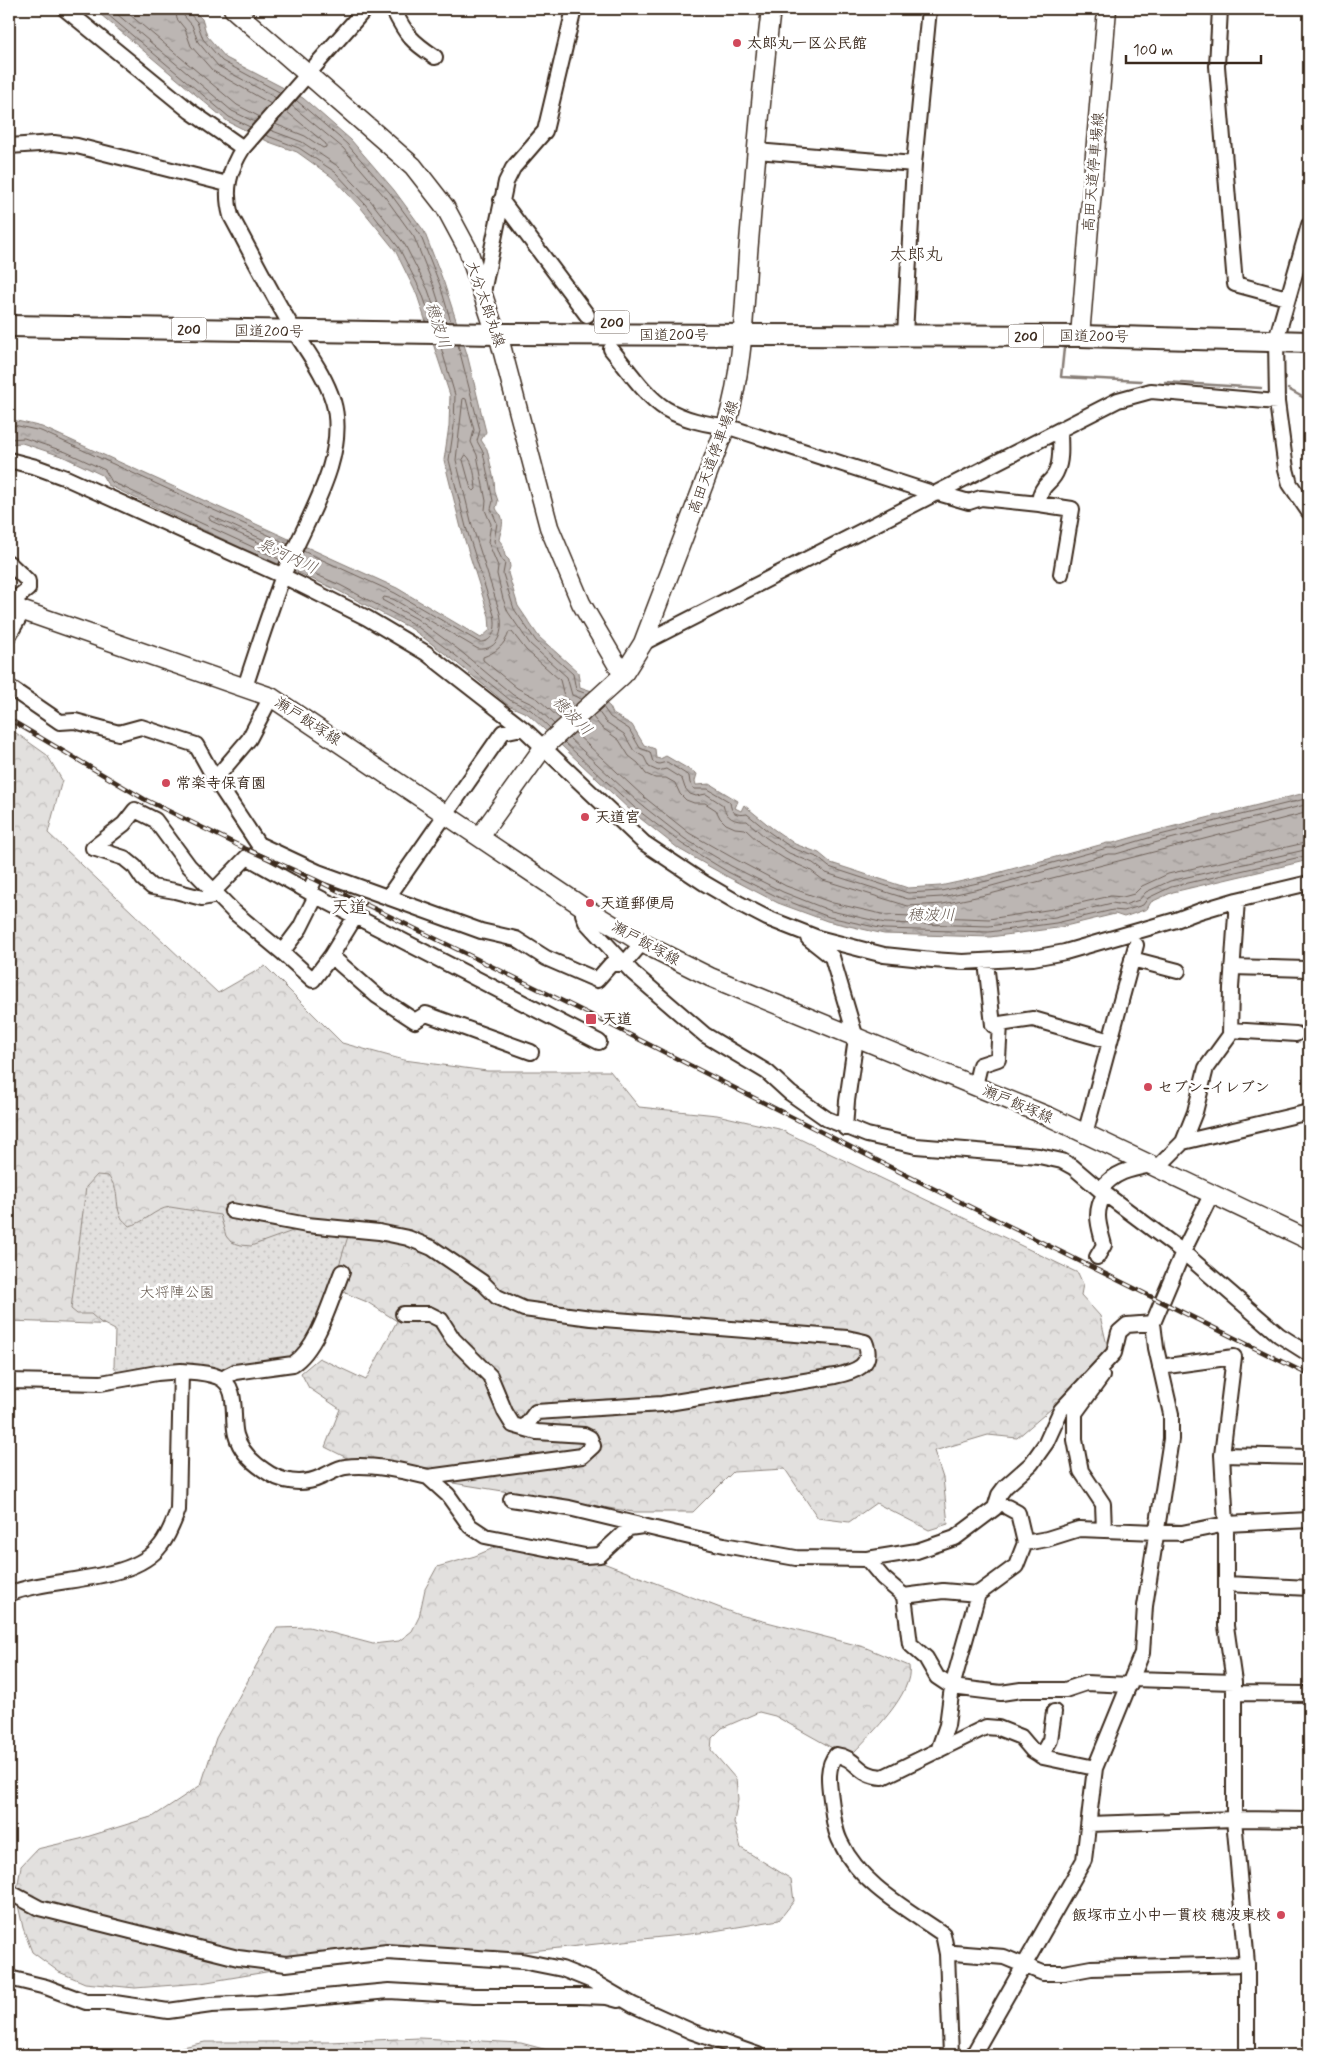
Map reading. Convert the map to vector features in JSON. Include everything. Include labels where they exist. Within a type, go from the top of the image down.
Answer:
[{"type":"highway","name":"国道200号","points":[[9,317],[292,326]]},
{"type":"highway","name":"国道200号","points":[[9,326],[369,326],[1080,331],[1278,335],[1309,330]]},
{"type":"highway","name":"国道200号","points":[[1278,335],[1309,342]]},
{"type":"main road","name":"大分太郎丸線","points":[[233,9],[306,76],[413,166],[445,207],[468,250],[483,292],[489,328],[549,527],[581,603],[620,677]]},
{"type":"main road","name":"高田天道停車場線","points":[[480,836],[545,746],[620,677],[643,643],[726,426],[735,396],[743,329],[756,151],[771,9]]},
{"type":"main road","name":"高田天道停車場線","points":[[1080,331],[1107,9]]},
{"type":"main road","name":"瀬戸飯塚線","points":[[16,609],[271,697],[583,907],[642,943],[710,977],[1050,1117],[1309,1240]]},
{"type":"street","points":[[65,9],[190,111],[243,148]]},
{"type":"street","points":[[245,687],[283,576],[330,469],[335,450],[336,423],[333,401],[313,358],[292,326],[231,216],[227,184],[233,164],[243,148],[365,9]]},
{"type":"street","points":[[393,9],[408,37],[435,57]]},
{"type":"street","points":[[483,292],[506,182],[514,168],[545,131],[574,9]]},
{"type":"street","points":[[905,330],[914,164],[929,9]]},
{"type":"street","points":[[1220,9],[1217,66],[1235,284],[1287,298]]},
{"type":"street","points":[[9,146],[54,143],[77,146],[227,184]]},
{"type":"street","points":[[756,151],[914,164]]},
{"type":"street","points":[[501,200],[588,315]]},
{"type":"street","points":[[1309,225],[1278,335],[1277,402],[1286,469],[1290,484],[1302,492],[1309,512]]},
{"type":"street","points":[[611,349],[650,396],[666,409],[713,425],[726,426],[936,494],[970,502],[982,498],[1072,509],[1061,574]]},
{"type":"street","points":[[643,643],[1118,400],[1151,390],[1277,402]]},
{"type":"street","points":[[1039,504],[1039,494],[1043,486],[1058,470],[1060,431]]},
{"type":"street","points":[[9,460],[66,478],[283,576],[367,618],[426,653],[545,746],[644,842],[704,883],[740,904],[767,918],[818,938],[884,955],[932,960],[963,962],[1033,958],[1065,952],[1237,900],[1309,883]]},
{"type":"street","points":[[9,562],[28,582],[28,589],[19,596],[9,635]]},
{"type":"street","points":[[9,687],[60,722],[75,721],[120,733],[141,727],[196,745],[258,844],[318,872],[481,931],[516,939],[546,958],[597,980],[611,964],[624,964],[642,943]]},
{"type":"street","points":[[216,779],[248,740],[271,697]]},
{"type":"street","points":[[388,897],[503,732],[522,728]]},
{"type":"street","points":[[355,917],[331,956],[313,980],[234,912],[216,893],[189,866],[155,820],[135,810],[124,824],[93,848],[124,858],[135,866],[143,879],[152,887],[175,890],[202,898],[216,893],[247,857],[355,917],[599,1042]]},
{"type":"street","points":[[282,952],[300,928],[318,872]]},
{"type":"street","points":[[1183,1142],[1195,1112],[1206,1068],[1230,1036],[1232,967],[1237,900]]},
{"type":"street","points":[[583,907],[586,922],[624,964],[705,1035],[766,1072],[815,1112],[845,1128],[916,1146],[1039,1156],[1062,1161],[1073,1167],[1102,1192],[1183,1252],[1279,1335],[1309,1354]]},
{"type":"street","points":[[798,930],[832,957],[856,1038],[845,1128]]},
{"type":"street","points":[[1085,1134],[1136,945]]},
{"type":"street","points":[[331,956],[377,996],[415,1021],[426,1014],[531,1052]]},
{"type":"street","points":[[1132,959],[1178,971]]},
{"type":"street","points":[[1232,967],[1306,970]]},
{"type":"street","points":[[988,971],[993,1025],[1033,1019],[1110,1041]]},
{"type":"street","points":[[975,1086],[980,1065],[998,1058],[1000,1024]]},
{"type":"street","points":[[1230,1030],[1296,1034]]},
{"type":"street","points":[[1097,1257],[1104,1245],[1097,1216],[1098,1204],[1102,1192],[1113,1176],[1122,1172],[1154,1167],[1183,1142],[1309,1112]]},
{"type":"street","points":[[973,2055],[1084,1860],[1095,1768],[1142,1653],[1145,1606],[1171,1439],[1170,1414],[1153,1323],[1183,1252],[1212,1195]]},
{"type":"street","points":[[232,1211],[307,1225],[379,1232],[408,1238],[432,1248],[482,1282],[497,1297],[507,1303],[524,1308],[591,1318],[847,1338],[865,1342],[868,1350],[866,1360],[862,1366],[852,1372],[662,1404],[536,1412],[527,1424],[530,1430]]},
{"type":"street","points":[[224,1380],[234,1372],[294,1364],[302,1359],[307,1354],[342,1272]]},
{"type":"street","points":[[9,1381],[101,1383],[157,1372],[181,1371],[217,1376],[224,1380],[231,1389],[235,1433],[246,1455],[263,1470],[278,1479],[296,1482],[318,1479],[344,1467],[352,1466],[407,1472],[428,1477],[582,1456],[593,1446],[590,1438],[584,1435],[537,1432],[513,1425],[505,1412],[490,1376],[453,1339],[440,1320],[429,1314],[403,1314]]},
{"type":"street","points":[[1104,1530],[1103,1504],[1081,1471],[1075,1440],[1075,1413],[1105,1373],[1114,1353],[1119,1332],[1127,1325],[1153,1323]]},
{"type":"street","points":[[511,1498],[569,1508],[714,1543],[796,1558],[867,1559],[917,1550],[955,1538],[995,1508],[998,1496],[1005,1487],[1031,1464],[1046,1443],[1061,1410],[1114,1353]]},
{"type":"street","points":[[1160,1367],[1234,1357],[1222,1455],[1226,1524],[1226,1626],[1234,1688],[1234,1819],[1247,1964],[1247,2055]]},
{"type":"street","points":[[9,1594],[43,1584],[121,1572],[138,1564],[160,1547],[171,1528],[178,1510],[181,1371]]},
{"type":"street","points":[[1222,1455],[1309,1457]]},
{"type":"street","points":[[428,1477],[448,1495],[470,1526],[485,1536],[585,1556],[600,1555],[629,1528],[643,1526]]},
{"type":"street","points":[[938,1751],[947,1725],[952,1687],[978,1594],[1016,1566],[1025,1543],[1018,1513],[1007,1508]]},
{"type":"street","points":[[1025,1543],[1047,1539],[1078,1529],[1182,1534],[1226,1524],[1309,1520]]},
{"type":"street","points":[[867,1559],[883,1578],[904,1596],[910,1644],[926,1658],[937,1677],[952,1687],[1001,1693],[1021,1690],[1065,1690],[1086,1683],[1131,1682],[1309,1694]]},
{"type":"street","points":[[1226,1584],[1309,1588]]},
{"type":"street","points":[[904,1596],[943,1592],[978,1594]]},
{"type":"street","points":[[1041,1756],[1050,1740],[1054,1712]]},
{"type":"street","points":[[951,2055],[947,1954],[942,1934],[883,1892],[860,1871],[841,1844],[836,1828],[828,1775],[832,1760],[836,1755],[847,1756],[863,1772],[872,1776],[883,1777],[986,1727],[998,1728],[1021,1737],[1032,1750],[1041,1756],[1095,1768]]},
{"type":"street","points":[[1089,1824],[1234,1819],[1309,1820]]},
{"type":"street","points":[[9,1892],[39,1908],[238,1958],[286,1964],[387,1952],[522,1961],[562,1969],[592,1981],[633,2005],[693,2032],[758,2055]]},
{"type":"street","points":[[947,1954],[1004,1957],[1043,1973],[1064,1973],[1091,1968],[1247,1964]]},
{"type":"street","points":[[9,1978],[46,1987],[86,2002],[108,2002],[168,2011],[211,2005],[258,2003],[389,1991],[474,1996],[607,1997],[633,2005]]},
{"type":"green space","points":[[9,728],[47,755],[62,780],[48,833],[218,993],[265,966],[342,1043],[404,1060],[487,1071],[610,1071],[639,1107],[717,1115],[779,1129],[1078,1273],[1083,1284],[1081,1295],[1100,1316],[1108,1349],[1058,1403],[1017,1438],[988,1435],[934,1451],[943,1478],[948,1524],[929,1530],[876,1503],[849,1522],[818,1518],[785,1469],[733,1472],[693,1512],[633,1512],[453,1483],[428,1468],[349,1459],[325,1447],[340,1409],[309,1388],[301,1373],[319,1358],[366,1380],[397,1321],[367,1302],[326,1285],[120,1325],[9,1321]]},
{"type":"green space","name":"大将陣公園","points":[[97,1175],[108,1176],[112,1182],[115,1187],[119,1212],[122,1219],[129,1226],[140,1222],[159,1210],[170,1207],[220,1215],[226,1236],[231,1242],[241,1245],[251,1246],[301,1228],[349,1233],[337,1272],[315,1327],[295,1359],[221,1373],[167,1365],[141,1372],[119,1374],[114,1367],[115,1330],[100,1322],[91,1314],[77,1314],[71,1309],[86,1187]]},
{"type":"green space","points":[[512,1540],[598,1561],[736,1614],[864,1647],[909,1666],[909,1677],[899,1700],[881,1724],[854,1752],[843,1754],[775,1716],[759,1712],[722,1728],[712,1738],[711,1750],[736,1779],[738,1799],[734,1822],[741,1848],[791,1879],[794,1901],[779,1920],[708,1932],[522,1952],[325,1962],[201,1983],[135,1988],[85,1983],[59,1972],[32,1952],[23,1928],[16,1895],[21,1866],[37,1849],[80,1839],[154,1816],[201,1785],[216,1738],[277,1628],[309,1627],[373,1644],[399,1641],[412,1631],[419,1617],[425,1589],[437,1567],[475,1556]]},
{"type":"green space","points":[[419,2038],[521,2043],[566,2055],[147,2055],[205,2042],[330,2042]]},
{"type":"water","points":[[94,9],[192,9],[202,19],[207,36],[226,58],[303,98],[351,140],[394,190],[424,231],[444,283],[467,354],[486,432],[481,440],[487,449],[498,501],[496,508],[502,518],[499,540],[503,545],[505,556],[509,560],[510,567],[508,573],[518,606],[539,637],[578,672],[580,687],[592,691],[610,707],[613,714],[632,725],[644,745],[655,749],[656,758],[660,759],[666,756],[697,774],[696,785],[710,784],[738,801],[735,808],[741,811],[744,805],[795,844],[819,853],[831,863],[908,888],[940,886],[986,876],[1309,792],[1309,860],[1173,892],[1151,902],[1147,909],[1124,917],[1115,914],[1057,928],[990,937],[884,934],[827,921],[778,903],[679,849],[631,811],[528,714],[508,705],[412,629],[337,590],[108,485],[102,475],[64,457],[22,443],[9,444],[9,419],[42,427],[397,588],[481,638],[490,630],[489,616],[461,528],[444,460],[449,426],[450,395],[417,295],[395,250],[361,208],[332,177],[297,152],[269,142],[227,121]]},
{"type":"waterway","points":[[1064,348],[1061,377],[1141,381]]},
{"type":"waterway","points":[[1165,382],[1261,388]]},
{"type":"waterway","points":[[1288,389],[1306,399],[1309,398]]},
{"type":"railway","points":[[9,719],[144,799],[242,847]]},
{"type":"railway","points":[[235,844],[314,879],[593,1016],[898,1171],[1309,1375]]},
{"type":"place","name":"太郎丸一区公民館","points":[[737,43]]},
{"type":"place","name":"常楽寺保育園","points":[[166,783]]},
{"type":"place","name":"天道宮","points":[[585,817]]},
{"type":"place","name":"天道郵便局","points":[[590,903]]},
{"type":"place","name":"天道","points":[[591,1019]]},
{"type":"place","name":"セブン-イレブン","points":[[1148,1087]]},
{"type":"place","name":"飯塚市立小中一貫校 穂波東校","points":[[1281,1915]]},
{"type":"district","name":"太郎丸","points":[[916,254]]},
{"type":"district","name":"天道","points":[[349,907]]},
{"type":"water label","name":"穂波川","points":[[439,325]]},
{"type":"water label","name":"泉河内川","points":[[288,555]]},
{"type":"water label","name":"穂波川","points":[[573,715]]},
{"type":"water label","name":"穂波川","points":[[931,914]]}]
